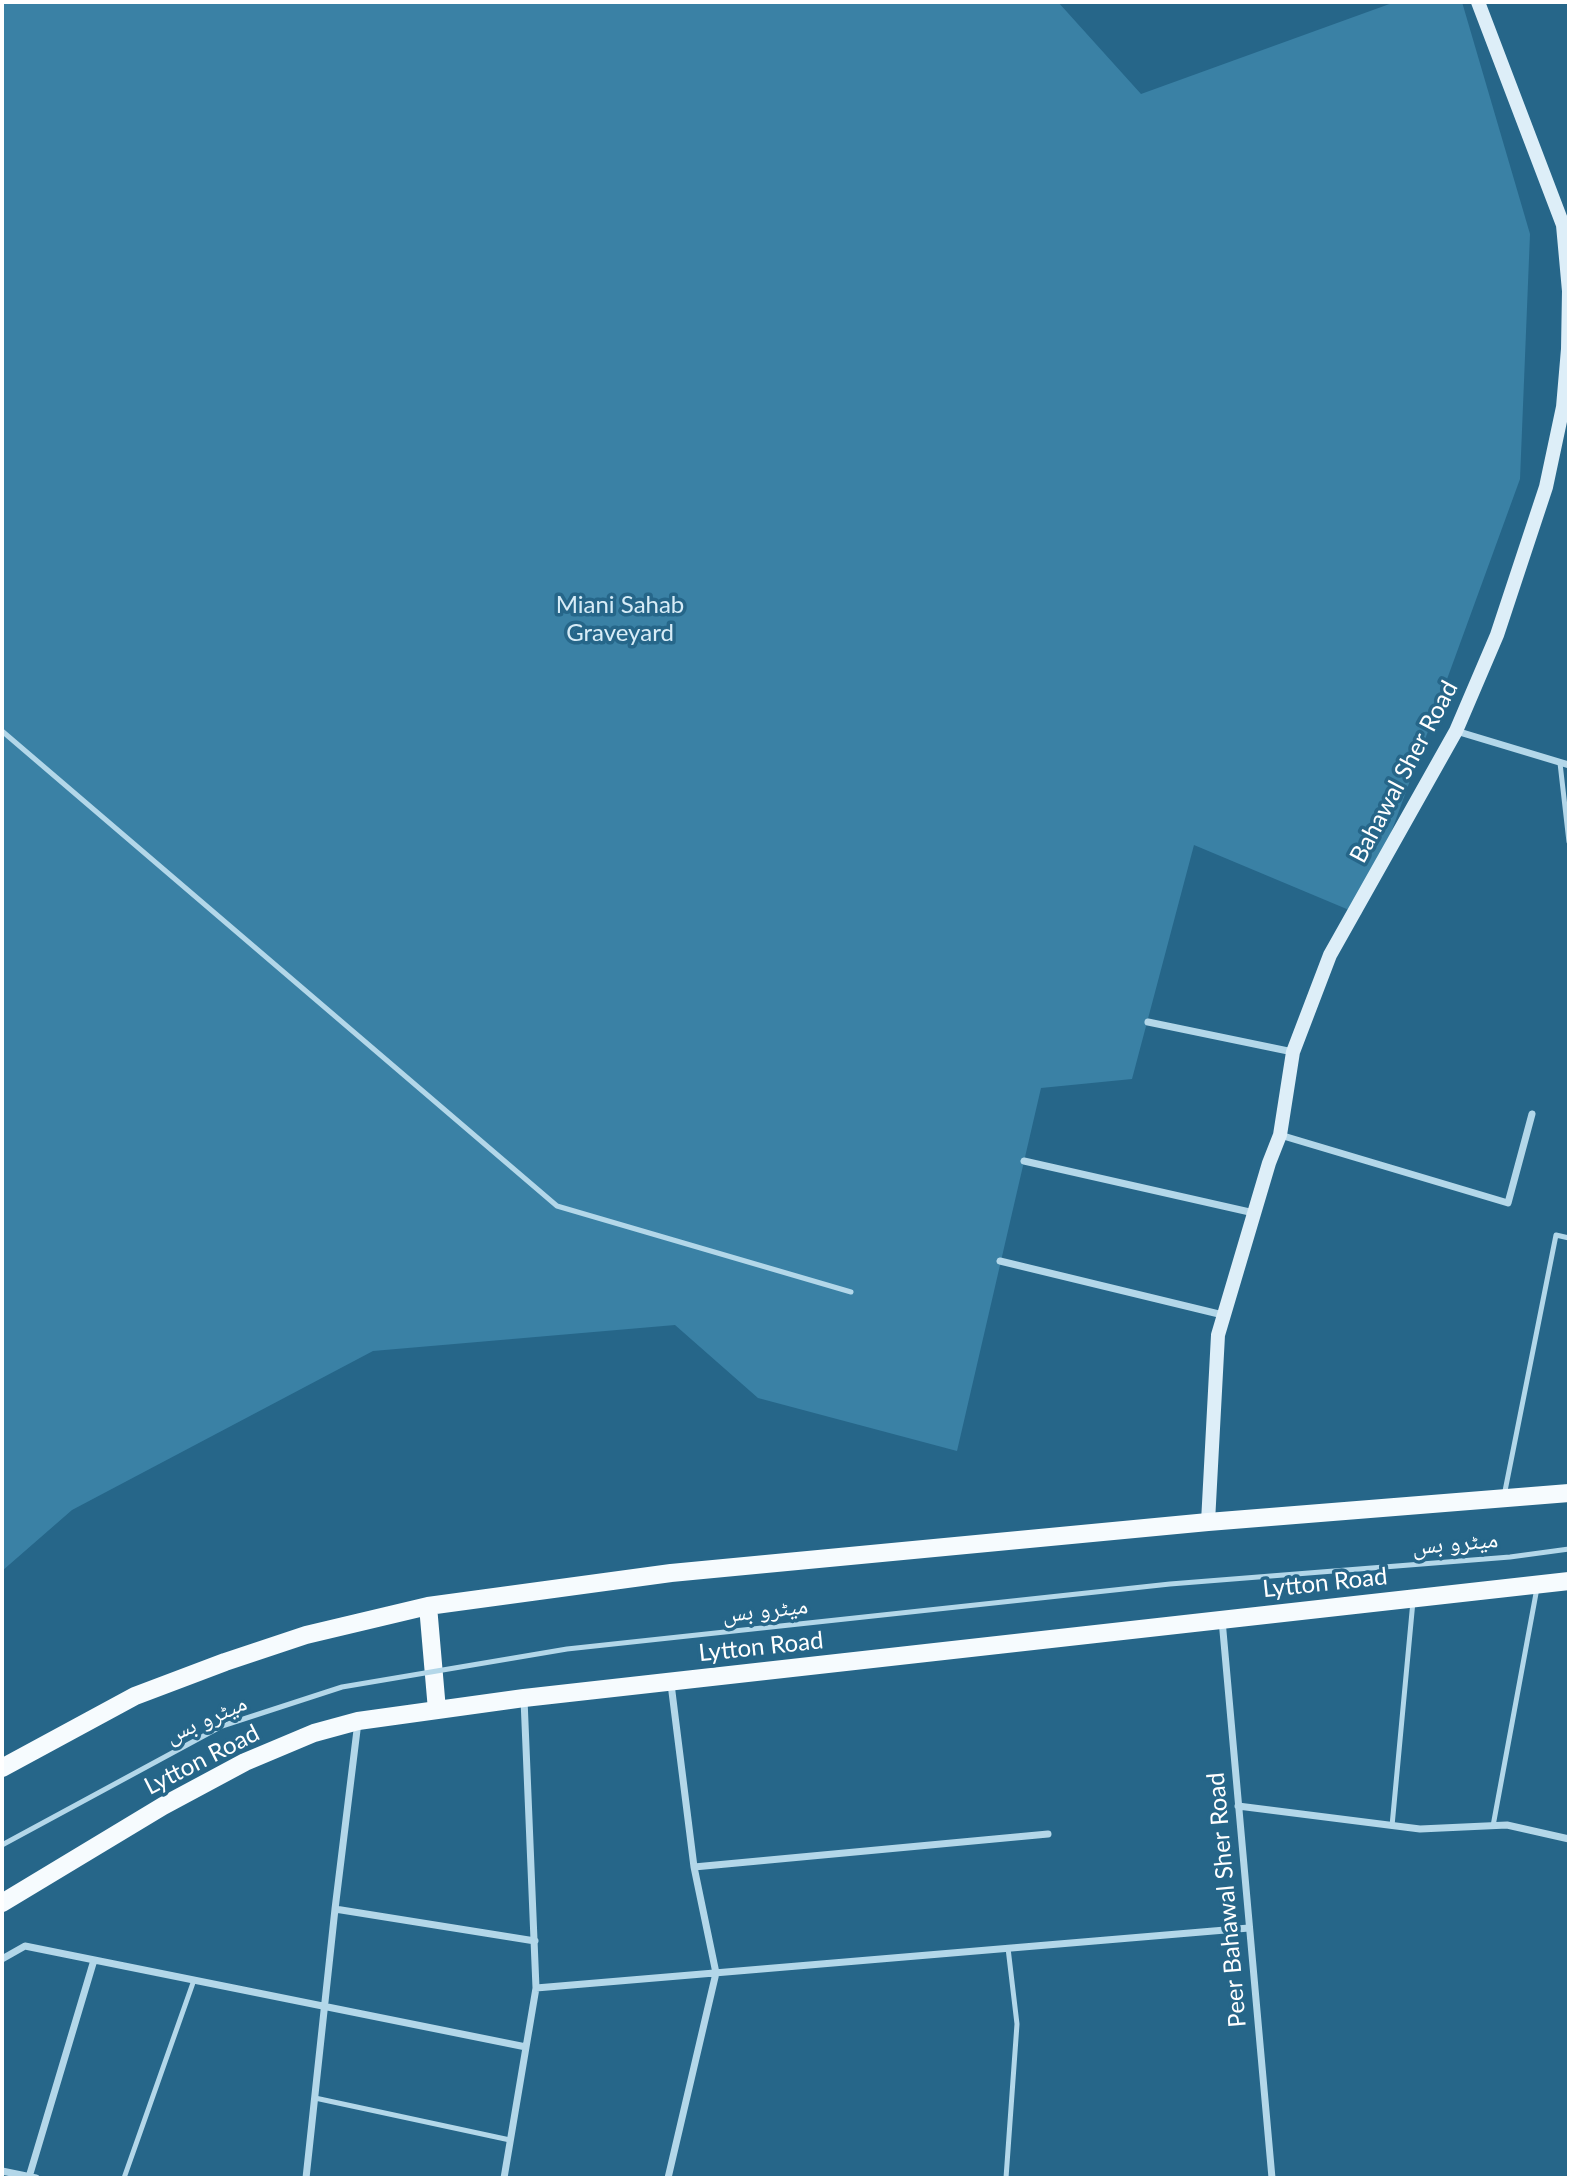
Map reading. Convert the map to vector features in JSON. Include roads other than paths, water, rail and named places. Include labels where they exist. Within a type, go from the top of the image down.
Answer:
[{"type":"main road","points":[[2,1768],[135,1696],[306,1635],[428,1606],[671,1573],[1208,1522],[1569,1493]]},
{"type":"main road","name":"Lytton Road","points":[[2,1903],[163,1806],[245,1762],[314,1733],[358,1721],[671,1681],[1569,1581]]},
{"type":"main road","points":[[428,1606],[437,1710]]},
{"type":"street","name":"Bahawal Sher Road","points":[[1208,1522],[1218,1335],[1269,1163],[1280,1135],[1293,1052],[1330,955],[1456,732],[1497,635],[1546,487],[1563,407],[1569,349],[1566,225],[1478,2]]},
{"type":"street","points":[[1456,732],[1569,765]]},
{"type":"street","points":[[1147,1022],[1293,1052]]},
{"type":"street","points":[[1280,1135],[1508,1203],[1532,1114]]},
{"type":"street","points":[[1024,1161],[1255,1213]]},
{"type":"street","points":[[1000,1261],[1224,1315]]},
{"type":"street","name":"Peer Bahawal Sher Road","points":[[1222,1619],[1272,2178]]},
{"type":"street","points":[[668,2178],[716,1973],[694,1867],[671,1681]]},
{"type":"street","points":[[504,2178],[536,1988],[524,1698]]},
{"type":"street","points":[[306,2178],[358,1721]]},
{"type":"street","points":[[1238,1806],[1420,1829],[1507,1825],[1569,1839]]},
{"type":"street","points":[[694,1867],[1048,1835]]},
{"type":"street","points":[[335,1909],[535,1941]]},
{"type":"street","points":[[536,1988],[1249,1928]]},
{"type":"street","points":[[2,1959],[25,1946],[526,2048]]},
{"type":"street","points":[[2,2171],[32,2178],[94,1960]]},
{"type":"lane","points":[[2,731],[557,1206],[850,1292]]},
{"type":"lane","points":[[1560,763],[1569,842]]},
{"type":"lane","points":[[1504,1499],[1556,1235],[1569,1238]]},
{"type":"lane","name":"میٹرو بس","points":[[2,1845],[222,1726],[342,1687],[581,1647],[1170,1584],[1510,1557],[1569,1549]]},
{"type":"lane","points":[[1493,1826],[1538,1585]]},
{"type":"lane","points":[[1392,1826],[1414,1598]]},
{"type":"lane","points":[[1006,2178],[1017,2024],[1008,1948]]},
{"type":"lane","points":[[124,2178],[194,1980]]},
{"type":"lane","points":[[315,2098],[510,2140]]},
{"type":"park label","name":"Miani Sahab Graveyard","points":[[620,619]]}]
